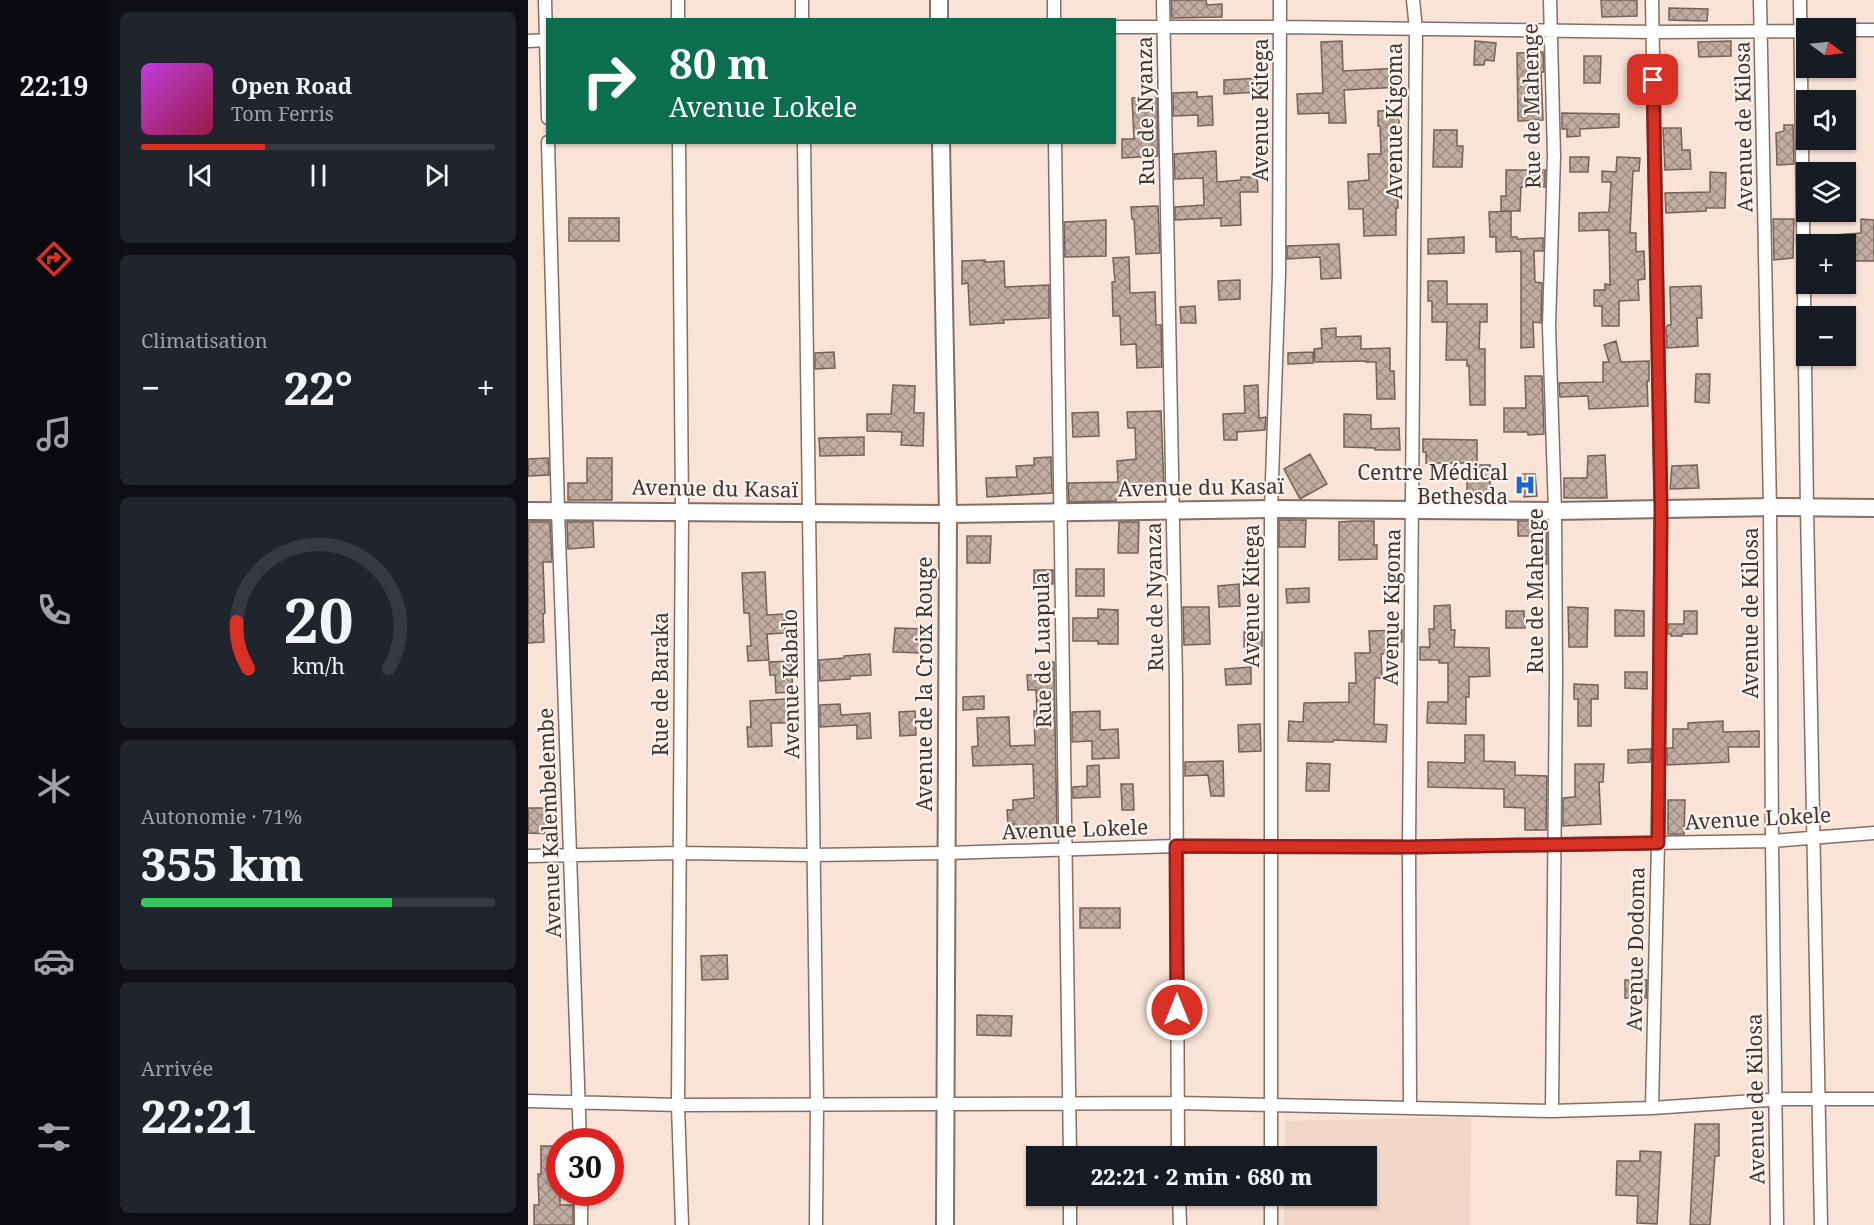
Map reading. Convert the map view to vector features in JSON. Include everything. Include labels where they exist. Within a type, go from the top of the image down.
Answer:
[{"type":"street","points":[[528,41],[546,40],[545,0]]},
{"type":"street","points":[[678,0],[678,18]]},
{"type":"street","points":[[802,0],[802,18]]},
{"type":"street","points":[[939,0],[939,18]]},
{"type":"street","points":[[1054,0],[1054,18]]},
{"type":"street","name":"Rue de Nyanza","points":[[1163,0],[1176,682],[1178,1146]]},
{"type":"street","name":"Avenue Kitega","points":[[1271,1146],[1271,509],[1279,274],[1280,0]]},
{"type":"street","name":"Avenue Kigoma","points":[[1410,1107],[1409,847],[1416,29],[1413,0]]},
{"type":"street","name":"Rue de Mahenge","points":[[1550,0],[1554,156],[1549,327],[1555,511],[1552,1111]]},
{"type":"street","name":"Avenue Dodoma","points":[[1652,0],[1661,511],[1658,843],[1652,1108]]},
{"type":"street","name":"Avenue de Kilosa","points":[[1761,0],[1770,508],[1777,1225]]},
{"type":"street","points":[[1800,0],[1802,18]]},
{"type":"street","points":[[1116,27],[1281,27],[1551,32],[1796,31]]},
{"type":"street","points":[[1856,30],[1874,30]]},
{"type":"street","points":[[1803,78],[1807,509],[1821,1225]]},
{"type":"street","name":"Avenue Kalembelembe","points":[[548,144],[558,510],[580,1128]]},
{"type":"street","name":"Rue de Baraka","points":[[679,144],[682,511],[678,1105],[682,1225]]},
{"type":"street","name":"Avenue Kabalo","points":[[804,144],[817,1104],[816,1225]]},
{"type":"street","name":"Avenue de la Croix Rouge","points":[[941,144],[948,514],[945,1225]]},
{"type":"street","name":"Rue de Luapula","points":[[1055,144],[1070,1146]]},
{"type":"street","name":"Avenue du Kasaï","points":[[528,511],[948,514],[1271,509],[1661,511],[1874,508]]},
{"type":"street","name":"Avenue Lokele","points":[[528,856],[680,853],[812,855],[947,853],[1176,846],[1409,847],[1658,843],[1772,841],[1874,833]]},
{"type":"street","points":[[528,1101],[678,1105],[1178,1103],[1552,1111],[1652,1108],[1775,1099],[1874,1099]]},
{"type":"street","points":[[581,1206],[581,1225]]},
{"type":"street","points":[[1070,1206],[1070,1225]]},
{"type":"street","points":[[1179,1206],[1180,1225]]},
{"type":"street","points":[[1271,1206],[1271,1225]]},
{"type":"shaded area","points":[[1471,1117],[1470,1225],[1284,1225],[1284,1206],[1377,1206],[1377,1146],[1285,1146],[1285,1121]]},
{"type":"building","points":[[1171,0],[1206,0],[1207,5],[1222,4],[1222,17],[1172,18]]},
{"type":"building","points":[[1601,0],[1637,0],[1637,16],[1602,17]]},
{"type":"building","points":[[1669,8],[1708,9],[1707,21],[1669,20]]},
{"type":"building","points":[[1342,41],[1343,71],[1400,68],[1401,87],[1344,90],[1346,123],[1329,123],[1329,113],[1298,114],[1297,94],[1323,93],[1321,42]]},
{"type":"building","points":[[1475,41],[1496,43],[1494,61],[1485,60],[1484,65],[1474,65]]},
{"type":"building","points":[[1731,41],[1731,56],[1699,57],[1698,42]]},
{"type":"building","points":[[1543,52],[1544,72],[1541,72],[1543,120],[1518,121],[1517,53]]},
{"type":"building","points":[[1584,56],[1601,56],[1600,83],[1584,83]]},
{"type":"building","points":[[1261,78],[1261,92],[1224,94],[1224,80]]},
{"type":"building","points":[[1197,92],[1197,97],[1212,96],[1213,125],[1198,126],[1198,115],[1173,116],[1173,93]]},
{"type":"building","points":[[1157,97],[1158,156],[1122,158],[1122,139],[1134,139],[1132,98]]},
{"type":"building","points":[[1399,110],[1399,125],[1395,125],[1398,208],[1396,208],[1396,235],[1364,236],[1363,209],[1349,209],[1348,182],[1369,180],[1368,154],[1381,154],[1378,111]]},
{"type":"building","points":[[1562,113],[1619,114],[1619,127],[1580,129],[1580,136],[1567,137],[1567,129],[1562,129]]},
{"type":"building","points":[[1784,125],[1793,125],[1794,164],[1777,165],[1776,133],[1784,131]]},
{"type":"building","points":[[1663,128],[1681,128],[1682,150],[1690,150],[1691,169],[1665,170]]},
{"type":"building","points":[[1434,130],[1457,130],[1457,146],[1463,146],[1462,167],[1433,167]]},
{"type":"building","points":[[1216,151],[1217,182],[1241,180],[1241,177],[1257,177],[1258,192],[1240,192],[1241,225],[1221,226],[1221,218],[1175,220],[1175,207],[1204,205],[1203,178],[1175,179],[1174,154]]},
{"type":"building","points":[[1570,157],[1589,157],[1588,172],[1570,172]]},
{"type":"building","points":[[1617,157],[1640,158],[1639,171],[1633,171],[1630,233],[1636,233],[1636,252],[1644,251],[1645,279],[1638,280],[1639,300],[1619,301],[1619,326],[1602,326],[1602,306],[1594,306],[1594,290],[1605,290],[1605,284],[1610,285],[1609,230],[1579,231],[1579,213],[1609,212],[1611,182],[1602,182],[1602,171],[1616,172]]},
{"type":"building","points":[[1506,170],[1545,170],[1545,187],[1521,187],[1520,211],[1501,211],[1501,196],[1506,196]]},
{"type":"building","points":[[1710,172],[1726,173],[1725,208],[1666,213],[1665,193],[1710,192]]},
{"type":"building","points":[[1158,206],[1160,253],[1136,254],[1131,207]]},
{"type":"building","points":[[1511,211],[1511,237],[1517,237],[1517,239],[1543,238],[1543,251],[1534,251],[1535,282],[1542,283],[1541,323],[1533,322],[1534,347],[1521,348],[1521,251],[1496,252],[1496,237],[1490,237],[1489,212]]},
{"type":"building","points":[[569,218],[619,218],[619,241],[569,241]]},
{"type":"building","points":[[1773,219],[1794,219],[1793,258],[1774,260]]},
{"type":"building","points":[[1861,219],[1874,220],[1874,261],[1856,261],[1856,234],[1848,234],[1861,233]]},
{"type":"building","points":[[1106,220],[1106,256],[1065,257],[1064,222]]},
{"type":"building","points":[[1464,237],[1464,253],[1428,254],[1428,239]]},
{"type":"building","points":[[1339,244],[1341,278],[1321,279],[1320,257],[1287,259],[1287,246]]},
{"type":"building","points":[[1129,257],[1130,293],[1155,292],[1156,325],[1161,325],[1162,367],[1137,368],[1136,344],[1121,345],[1120,316],[1113,316],[1112,282],[1115,282],[1113,258]]},
{"type":"building","points":[[985,260],[985,262],[1004,261],[1005,287],[1049,285],[1049,318],[1003,320],[1004,323],[970,325],[968,283],[962,284],[962,261]]},
{"type":"building","points":[[1240,280],[1240,299],[1219,300],[1218,281]]},
{"type":"building","points":[[1428,281],[1447,281],[1447,304],[1487,304],[1487,322],[1480,322],[1479,349],[1485,349],[1485,405],[1470,405],[1467,360],[1446,360],[1447,322],[1432,322],[1432,301],[1428,301]]},
{"type":"building","points":[[1701,286],[1702,318],[1697,318],[1698,346],[1667,348],[1666,327],[1671,325],[1670,287]]},
{"type":"building","points":[[1195,306],[1196,323],[1181,323],[1180,307]]},
{"type":"building","points":[[1336,328],[1336,337],[1361,336],[1361,349],[1390,348],[1390,371],[1394,371],[1395,399],[1377,399],[1376,362],[1315,362],[1314,349],[1322,348],[1321,329]]},
{"type":"building","points":[[1616,341],[1621,362],[1649,361],[1648,406],[1589,409],[1588,396],[1560,397],[1559,383],[1603,382],[1603,362],[1609,362],[1604,345]]},
{"type":"building","points":[[834,352],[835,368],[815,369],[815,353]]},
{"type":"building","points":[[1313,352],[1313,363],[1288,364],[1288,353]]},
{"type":"building","points":[[1696,374],[1710,374],[1709,403],[1695,402]]},
{"type":"building","points":[[1525,376],[1542,376],[1544,434],[1504,432],[1504,408],[1526,408]]},
{"type":"building","points":[[893,385],[915,386],[914,413],[924,413],[923,446],[901,445],[902,432],[867,431],[867,414],[891,414]]},
{"type":"building","points":[[1258,385],[1259,418],[1266,417],[1265,430],[1237,432],[1237,440],[1224,440],[1223,414],[1245,413],[1244,386]]},
{"type":"building","points":[[1161,411],[1164,490],[1132,492],[1132,497],[1116,498],[1116,501],[1069,502],[1068,483],[1118,482],[1117,461],[1136,459],[1135,428],[1128,428],[1127,412]]},
{"type":"building","points":[[1098,412],[1099,436],[1073,437],[1072,413]]},
{"type":"building","points":[[1344,414],[1371,415],[1371,429],[1399,428],[1400,450],[1344,447]]},
{"type":"building","points":[[864,437],[864,455],[820,456],[819,438]]},
{"type":"building","points":[[1423,439],[1477,440],[1477,465],[1490,465],[1490,494],[1467,495],[1467,463],[1426,463]]},
{"type":"building","points":[[1310,454],[1327,484],[1300,499],[1284,469]]},
{"type":"building","points":[[1605,455],[1607,498],[1564,498],[1564,478],[1587,478],[1588,456]]},
{"type":"building","points":[[1051,457],[1052,493],[987,497],[986,478],[1017,477],[1016,466],[1034,465],[1034,458]]},
{"type":"building","points":[[548,458],[549,475],[528,476],[528,459]]},
{"type":"building","points":[[587,458],[612,458],[612,500],[568,500],[568,483],[587,483]]},
{"type":"building","points":[[1697,465],[1699,488],[1670,489],[1672,466]]},
{"type":"building","points":[[1523,474],[1535,474],[1537,496],[1524,497]]},
{"type":"building","points":[[1279,520],[1306,520],[1305,547],[1279,547]]},
{"type":"building","points":[[1374,521],[1374,545],[1377,545],[1377,559],[1339,560],[1339,522]]},
{"type":"building","points":[[1518,521],[1547,521],[1547,564],[1533,564],[1532,536],[1518,536]]},
{"type":"building","points":[[528,522],[550,522],[552,562],[543,562],[544,642],[528,643]]},
{"type":"building","points":[[567,522],[593,522],[594,547],[568,549]]},
{"type":"building","points":[[1119,522],[1139,522],[1138,553],[1118,553]]},
{"type":"building","points":[[967,536],[991,536],[990,563],[967,563]]},
{"type":"building","points":[[1076,569],[1104,569],[1104,596],[1076,596]]},
{"type":"building","points":[[1034,570],[1053,570],[1053,584],[1034,584]]},
{"type":"building","points":[[765,572],[767,615],[785,614],[786,633],[767,634],[769,660],[748,661],[747,646],[751,646],[749,613],[744,613],[742,573]]},
{"type":"building","points":[[1239,584],[1240,606],[1219,607],[1218,586]]},
{"type":"building","points":[[1309,588],[1309,602],[1287,603],[1286,589]]},
{"type":"building","points":[[1450,605],[1451,630],[1455,630],[1454,647],[1489,648],[1490,676],[1469,677],[1466,724],[1427,723],[1428,702],[1448,702],[1448,663],[1439,663],[1439,660],[1420,660],[1420,647],[1430,647],[1429,629],[1434,629],[1434,606]]},
{"type":"building","points":[[1183,607],[1209,607],[1210,644],[1184,645]]},
{"type":"building","points":[[1568,607],[1588,608],[1587,647],[1569,647]]},
{"type":"building","points":[[1098,609],[1118,610],[1118,644],[1073,641],[1073,618],[1098,618]]},
{"type":"building","points":[[1615,610],[1644,611],[1644,636],[1615,636]]},
{"type":"building","points":[[1506,611],[1524,611],[1525,628],[1506,628]]},
{"type":"building","points":[[1684,611],[1697,611],[1697,634],[1671,636],[1668,634],[1668,624],[1684,624]]},
{"type":"building","points":[[895,628],[924,629],[923,653],[893,652]]},
{"type":"building","points":[[1402,630],[1402,642],[1391,642],[1391,653],[1381,654],[1382,678],[1375,678],[1374,724],[1387,725],[1386,742],[1288,741],[1289,721],[1303,722],[1304,703],[1349,702],[1349,683],[1356,683],[1355,653],[1370,653],[1369,631]]},
{"type":"building","points":[[1244,632],[1262,632],[1262,646],[1244,647]]},
{"type":"building","points":[[870,654],[871,675],[820,681],[819,660]]},
{"type":"building","points":[[791,661],[793,692],[776,693],[775,675],[770,675],[769,662]]},
{"type":"building","points":[[1043,662],[1054,662],[1057,835],[1014,837],[1014,824],[1008,824],[1007,810],[1013,810],[1013,800],[1034,798],[1033,764],[973,766],[972,747],[978,746],[977,718],[1009,717],[1010,746],[1035,745],[1036,690],[1028,690],[1027,675],[1043,674]]},
{"type":"building","points":[[1251,667],[1251,684],[1226,685],[1225,669]]},
{"type":"building","points":[[1625,672],[1647,672],[1647,689],[1625,688]]},
{"type":"building","points":[[1574,684],[1598,685],[1598,699],[1591,699],[1591,726],[1578,726],[1578,699],[1574,699]]},
{"type":"building","points":[[984,696],[984,709],[963,710],[963,697]]},
{"type":"building","points":[[786,699],[787,723],[771,723],[772,746],[748,747],[747,727],[751,727],[750,701]]},
{"type":"building","points":[[840,704],[841,715],[870,713],[871,738],[857,739],[857,725],[820,727],[820,705]]},
{"type":"building","points":[[915,711],[916,735],[900,736],[899,712]]},
{"type":"building","points":[[1100,711],[1100,730],[1118,729],[1119,758],[1092,759],[1092,741],[1072,742],[1072,712]]},
{"type":"building","points":[[1723,721],[1723,732],[1759,731],[1759,747],[1728,747],[1729,762],[1667,765],[1667,748],[1673,748],[1673,729],[1688,729],[1688,723]]},
{"type":"building","points":[[1260,724],[1261,751],[1239,752],[1238,725]]},
{"type":"building","points":[[1465,735],[1484,735],[1484,761],[1515,762],[1515,775],[1547,776],[1546,830],[1525,830],[1525,808],[1504,807],[1504,789],[1428,787],[1428,762],[1465,763]]},
{"type":"building","points":[[1651,749],[1650,762],[1628,763],[1628,750]]},
{"type":"building","points":[[1223,761],[1224,796],[1211,796],[1208,775],[1185,776],[1185,762]]},
{"type":"building","points":[[1307,763],[1330,764],[1329,791],[1306,791]]},
{"type":"building","points":[[1575,764],[1604,764],[1603,782],[1599,782],[1601,824],[1563,826],[1563,798],[1575,797]]},
{"type":"building","points":[[1099,765],[1100,797],[1073,798],[1073,787],[1087,786],[1087,766]]},
{"type":"building","points":[[1121,784],[1133,784],[1134,810],[1122,810]]},
{"type":"building","points":[[1668,800],[1685,800],[1684,834],[1668,834]]},
{"type":"building","points":[[528,808],[555,808],[555,834],[528,833]]},
{"type":"building","points":[[1080,908],[1120,908],[1120,928],[1080,928]]},
{"type":"building","points":[[727,955],[728,979],[702,980],[701,956]]},
{"type":"building","points":[[1625,980],[1647,980],[1646,998],[1625,998]]},
{"type":"building","points":[[977,1015],[1012,1016],[1011,1036],[977,1035]]},
{"type":"building","points":[[1695,1124],[1719,1124],[1719,1156],[1715,1156],[1710,1225],[1690,1225]]},
{"type":"building","points":[[541,1146],[546,1146],[546,1206],[573,1206],[573,1225],[534,1225],[534,1205],[539,1205],[538,1174],[541,1174]]},
{"type":"building","points":[[1640,1151],[1661,1152],[1657,1224],[1637,1223],[1638,1196],[1616,1195],[1617,1161],[1640,1161]]},
{"type":"place","name":"Centre Médical Bethesda","points":[[1525,485]]},
{"type":"route","points":[[1177,1010],[1176,846],[1409,847],[1658,843],[1661,511],[1653,80]]}]
